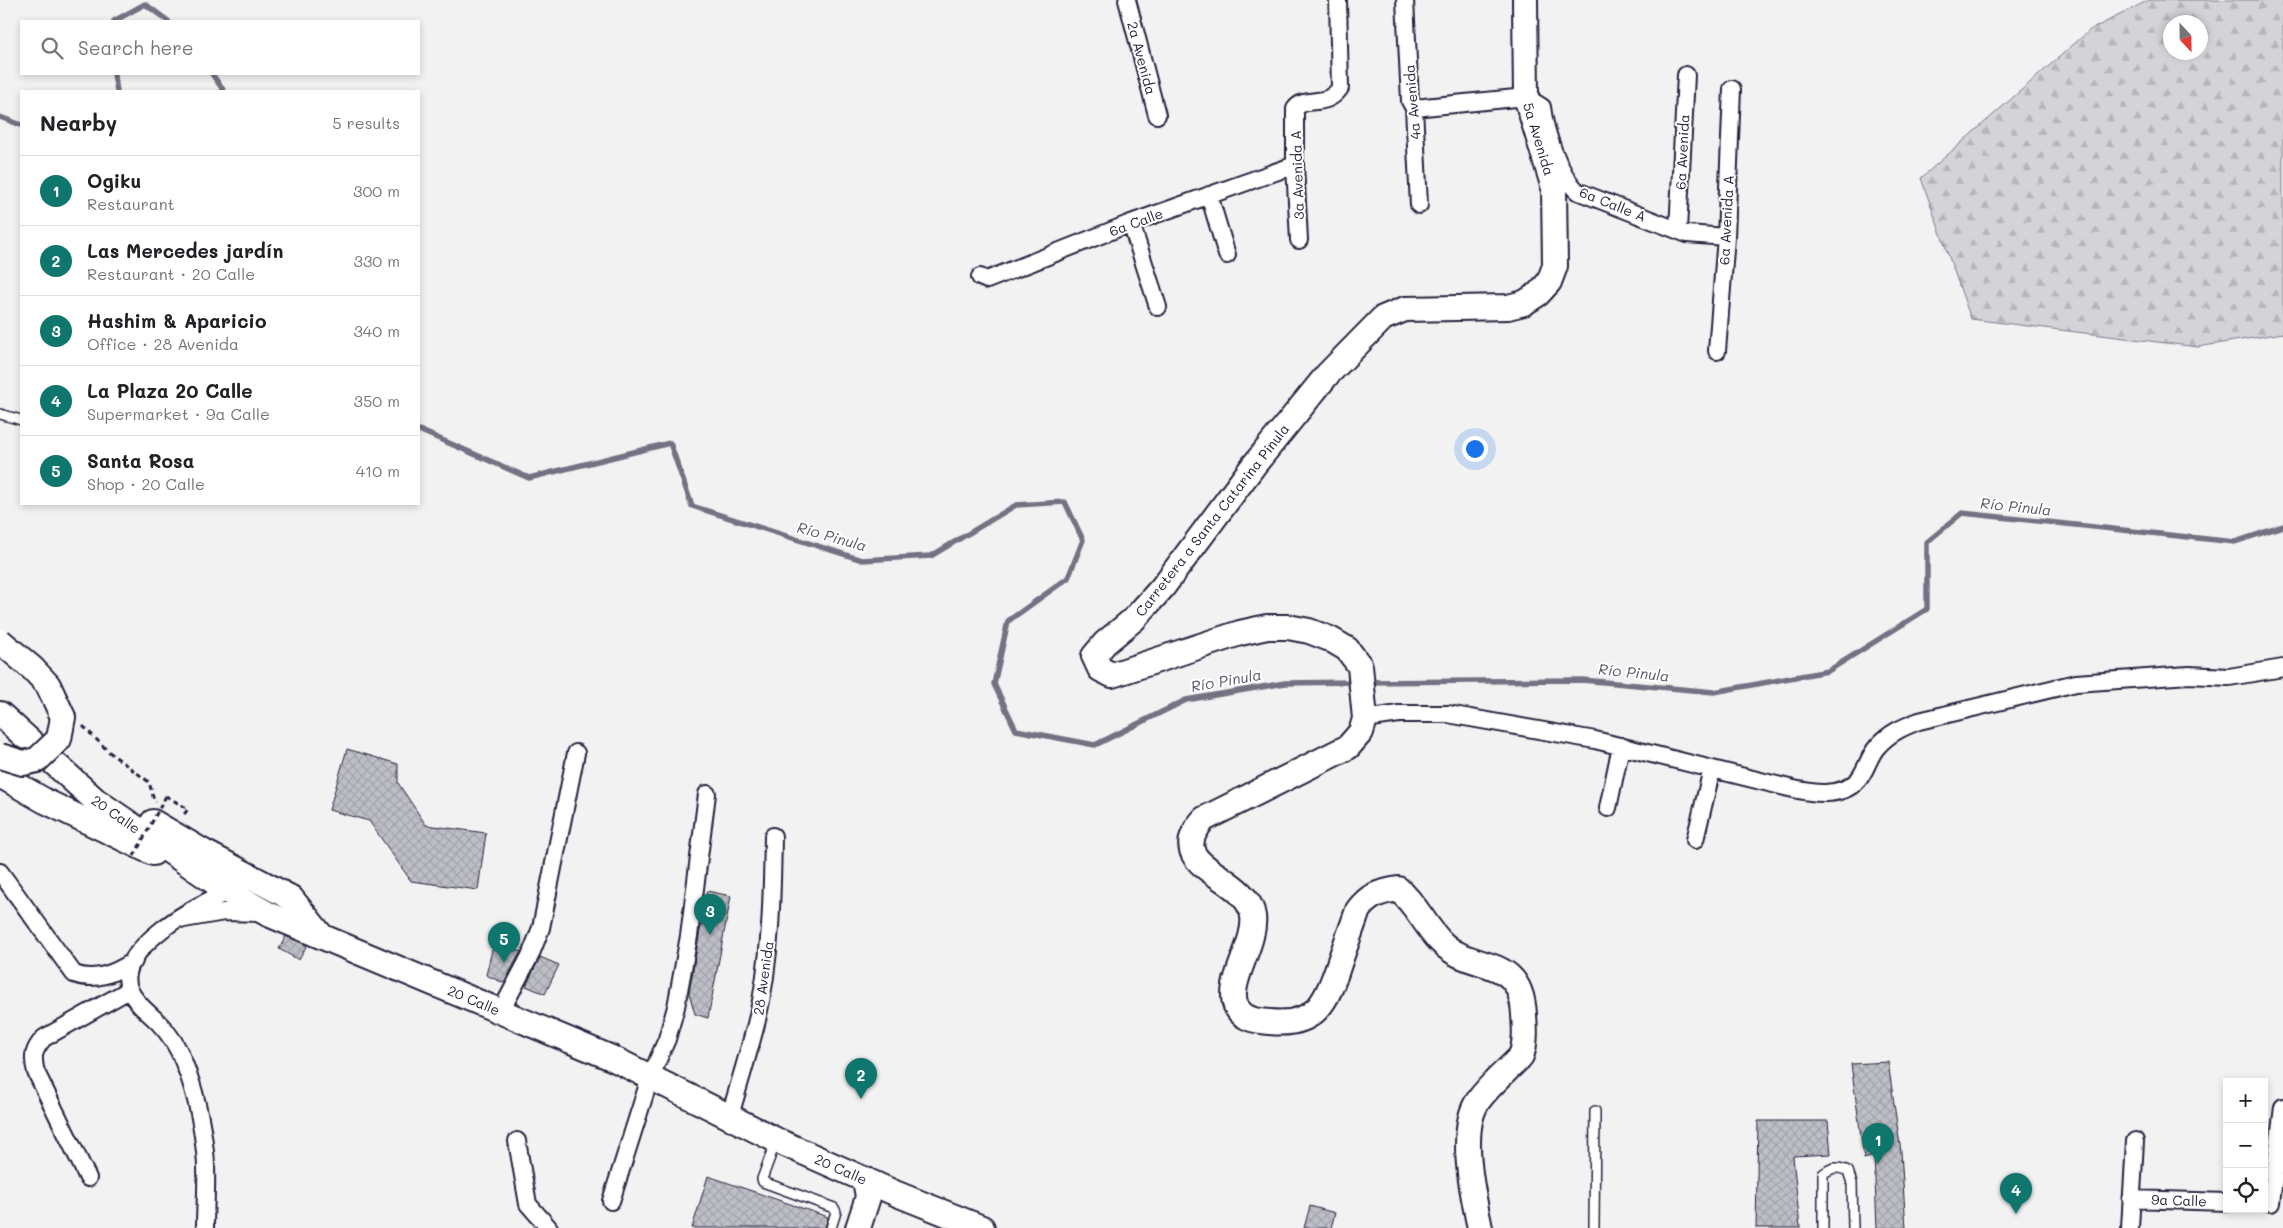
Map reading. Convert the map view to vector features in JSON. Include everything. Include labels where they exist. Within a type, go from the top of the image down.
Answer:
[{"type":"street","name":"2a Avenida","points":[[1127,0],[1157,115]]},
{"type":"street","name":"3a Avenida A","points":[[1299,240],[1294,165],[1295,109],[1300,104],[1328,100],[1335,96],[1340,88],[1338,0]]},
{"type":"street","name":"4a Avenida","points":[[1405,0],[1410,101],[1414,108],[1419,205]]},
{"type":"street","name":"5a Avenida","points":[[1525,0],[1526,97],[1554,188]]},
{"type":"street","name":"6a Avenida","points":[[1678,230],[1686,74]]},
{"type":"street","name":"6a Avenida A","points":[[1717,351],[1726,237],[1732,89]]},
{"type":"street","points":[[1414,108],[1526,97]]},
{"type":"street","name":"6a Calle A","points":[[1526,97],[1542,107],[1562,172],[1568,183],[1577,191],[1687,234],[1726,237]]},
{"type":"street","name":"6a Calle","points":[[980,277],[987,280],[1131,222],[1294,165]]},
{"type":"street","name":"Carretera a Santa Catarina Pinula","points":[[1364,710],[1360,666],[1347,649],[1330,639],[1309,631],[1288,627],[1267,627],[1240,633],[1112,674],[1100,669],[1094,656],[1105,643],[1134,619],[1162,588],[1254,465],[1327,375],[1383,318],[1405,309],[1508,307],[1524,303],[1538,294],[1549,282],[1554,266],[1554,188]]},
{"type":"street","points":[[1209,195],[1227,255]]},
{"type":"street","points":[[1131,222],[1158,307]]},
{"type":"street","points":[[0,641],[33,669],[48,685],[63,716],[59,739],[37,760],[23,763],[0,756]]},
{"type":"street","points":[[1480,1228],[1471,1184],[1468,1126],[1477,1102],[1521,1056],[1524,1047],[1524,1006],[1515,981],[1505,972],[1456,952],[1442,943],[1409,898],[1398,889],[1379,893],[1366,899],[1358,910],[1329,994],[1314,1013],[1292,1022],[1250,1020],[1237,1008],[1234,991],[1252,938],[1254,917],[1251,907],[1239,889],[1198,862],[1192,850],[1194,829],[1204,818],[1348,747],[1361,732],[1364,710],[1399,714],[1448,714],[1622,746],[1789,788],[1830,793],[1846,789],[1858,779],[1877,747],[1899,728],[1919,721],[2076,683],[2189,675],[2229,677],[2283,668]]},
{"type":"street","points":[[0,701],[89,778],[136,812],[204,852],[291,898],[321,936]]},
{"type":"street","name":"20 Calle","points":[[0,714],[95,800],[229,892],[268,914],[614,1060],[776,1140],[897,1194],[982,1228]]},
{"type":"street","points":[[1608,808],[1622,746]]},
{"type":"street","points":[[501,1011],[530,956],[541,928],[576,753]]},
{"type":"street","points":[[1695,840],[1712,769]]},
{"type":"street","points":[[0,774],[20,788],[146,851],[193,867]]},
{"type":"street","points":[[611,1201],[650,1078],[668,1039],[676,1007],[689,936],[707,794]]},
{"type":"street","name":"28 Avenida","points":[[730,1116],[757,1020],[764,982],[770,926],[773,836]]},
{"type":"street","points":[[0,872],[74,974],[86,979],[114,973],[134,961]]},
{"type":"street","points":[[205,1228],[205,1152],[194,1095],[184,1063],[174,1042],[159,1022],[142,1009],[129,990],[128,977],[134,961],[151,937],[206,900],[229,892]]},
{"type":"street","points":[[177,920],[224,912],[268,914]]},
{"type":"street","points":[[88,1178],[36,1072],[32,1058],[36,1046],[44,1038],[129,990]]},
{"type":"street","points":[[2273,1203],[2283,1107]]},
{"type":"street","points":[[517,1141],[528,1204],[549,1228]]},
{"type":"street","points":[[2130,1228],[2135,1141]]},
{"type":"street","points":[[858,1228],[868,1196],[865,1179]]},
{"type":"street","points":[[872,1228],[879,1207],[897,1194]]},
{"type":"street","name":"9a Calle","points":[[2131,1199],[2223,1202]]},
{"type":"lane","points":[[0,414],[20,420]]},
{"type":"lane","points":[[1594,1228],[1595,1111]]},
{"type":"lane","points":[[776,1140],[762,1179],[763,1182],[834,1208],[836,1212],[831,1228]]},
{"type":"lane","points":[[1823,1228],[1823,1174],[1830,1169],[1840,1167],[1848,1170],[1852,1183],[1853,1228]]},
{"type":"path","points":[[79,722],[109,752],[149,782],[154,800],[168,809]]},
{"type":"path","points":[[134,856],[166,796],[188,809],[182,817],[175,813]]},
{"type":"green space","points":[[2149,0],[2283,0],[2283,333],[2198,347],[1971,319],[1921,178],[2090,30]]},
{"type":"building","points":[[347,749],[398,764],[398,783],[426,825],[486,833],[478,890],[411,881],[369,821],[329,810]]},
{"type":"building","points":[[707,891],[731,896],[708,1018],[695,1014],[689,993]]},
{"type":"building","points":[[286,936],[307,945],[299,960],[279,949]]},
{"type":"building","points":[[492,950],[521,951],[504,983],[486,975]]},
{"type":"building","points":[[540,957],[559,965],[545,994],[526,986]]},
{"type":"building","points":[[1888,1062],[1901,1152],[1906,1228],[1877,1228],[1874,1156],[1864,1159],[1851,1064]]},
{"type":"building","points":[[1758,1121],[1828,1121],[1831,1154],[1793,1156],[1800,1228],[1756,1228]]},
{"type":"building","points":[[708,1176],[828,1217],[825,1228],[692,1228]]},
{"type":"building","points":[[1310,1206],[1335,1213],[1331,1228],[1304,1228]]},
{"type":"waterway","points":[[116,20],[145,4],[167,20]]},
{"type":"waterway","points":[[114,75],[117,90]]},
{"type":"waterway","points":[[213,75],[223,90]]},
{"type":"waterway","points":[[0,117],[20,125]]},
{"type":"waterway","name":"Río Pinula","points":[[420,430],[529,478],[670,443],[692,506],[862,560],[931,556],[1016,505],[1065,502],[1083,540],[1068,578],[1008,621],[994,684],[1016,730],[1095,745],[1186,700],[1285,683],[1355,682]]},
{"type":"waterway","name":"Río Pinula","points":[[1367,682],[1582,680],[1714,692],[1828,671],[1927,609],[1927,542],[1962,513],[2235,542],[2283,526]]},
{"type":"place","name":"Hashim & Aparicio","points":[[710,935]]},
{"type":"place","name":"Santa Rosa","points":[[504,963]]},
{"type":"place","name":"Las Mercedes jardín","points":[[861,1099]]},
{"type":"place","name":"Ogiku","points":[[1878,1164]]},
{"type":"place","name":"La Plaza 20 Calle","points":[[2016,1214]]}]
